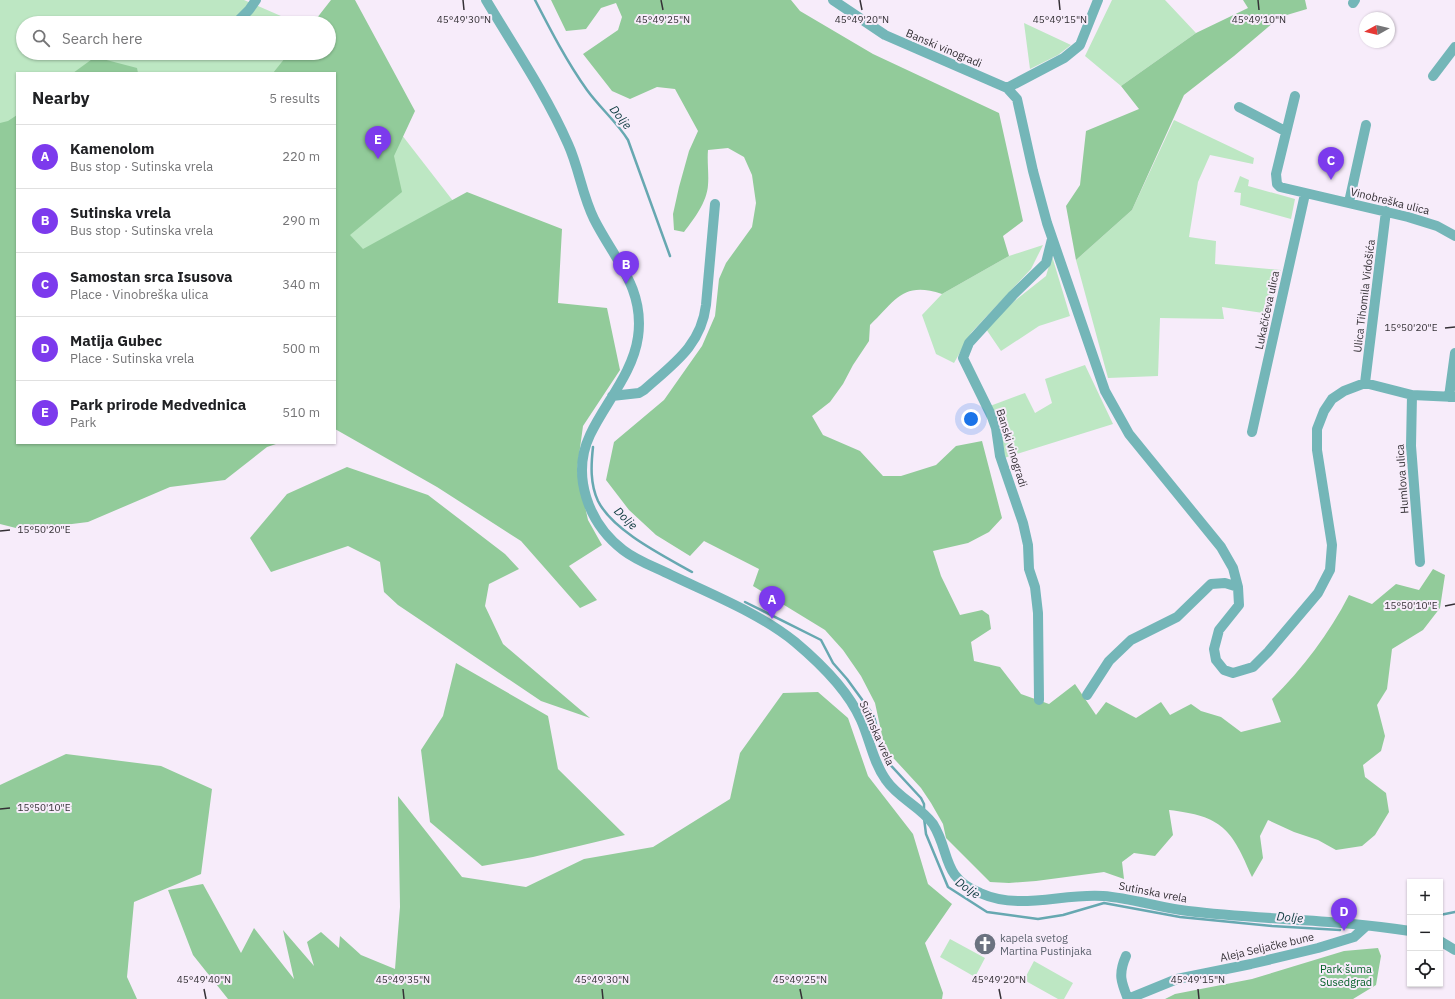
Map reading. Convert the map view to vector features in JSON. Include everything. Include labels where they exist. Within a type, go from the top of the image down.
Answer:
[{"type":"street","points":[[243,16],[256,0]]},
{"type":"street","name":"Sutinska vrela","points":[[486,0],[532,75],[562,132],[575,163],[591,213],[626,273],[637,302],[639,321],[638,339],[631,362],[597,420],[585,444],[581,467],[582,487],[585,496],[601,526],[613,541],[630,555],[769,624],[803,650],[825,671],[856,708],[865,728],[873,755],[885,778],[897,793],[930,820],[935,828],[949,865],[960,882],[979,893],[1001,900],[1024,902],[1106,896],[1186,911],[1365,926]]},
{"type":"street","name":"Banski vinogradi","points":[[834,0],[885,35],[1007,88],[1017,99],[1033,171],[1052,239],[1105,392],[1129,434],[1221,547],[1233,568],[1238,586],[1239,605],[1219,630],[1214,649],[1216,660],[1224,670],[1233,673],[1253,667],[1268,652],[1318,593],[1330,570],[1332,545],[1317,450],[1317,429],[1324,411],[1332,399],[1344,390],[1365,383]]},
{"type":"street","points":[[1007,88],[1064,58],[1080,45],[1098,0]]},
{"type":"street","points":[[1433,76],[1455,47]]},
{"type":"street","name":"Vinobreška ulica","points":[[1295,96],[1285,131],[1276,174],[1277,184],[1285,189],[1349,202],[1432,224],[1455,236]]},
{"type":"street","points":[[1239,107],[1285,131]]},
{"type":"street","points":[[1349,202],[1366,125]]},
{"type":"street","name":"Lukačićeva ulica","points":[[1252,432],[1305,194]]},
{"type":"street","points":[[612,396],[639,393],[644,390],[682,356],[698,336],[704,320],[706,305],[715,204]]},
{"type":"street","name":"Ulica Tihomila Vidošića","points":[[1365,383],[1386,211]]},
{"type":"street","name":"Banski vinogradi","points":[[1039,700],[1038,613],[1034,587],[1029,569],[1029,556],[1024,530],[1000,456],[996,428],[963,358],[969,343],[1013,295],[1046,264],[1052,239]]},
{"type":"street","points":[[1365,383],[1412,395],[1452,397],[1455,353]]},
{"type":"street","name":"Humlova ulica","points":[[1412,395],[1411,446],[1420,562]]},
{"type":"street","points":[[1087,695],[1109,661],[1130,640],[1177,617],[1211,584],[1225,583],[1238,586]]},
{"type":"street","points":[[1365,926],[1407,931]]},
{"type":"street","name":"Aleja Seljačke bune","points":[[1128,999],[1177,979],[1251,964],[1340,942],[1354,937],[1365,926]]},
{"type":"street","points":[[1443,943],[1455,950]]},
{"type":"street","points":[[1126,956],[1121,968],[1121,984],[1128,999]]},
{"type":"green space","points":[[0,0],[244,0],[281,16],[16,16],[16,60],[336,60],[336,50],[488,246],[336,405],[336,72],[16,72],[16,444],[0,474]]},
{"type":"green space","points":[[331,0],[355,0],[415,111],[394,156],[402,192],[350,235],[363,249],[467,192],[562,229],[558,303],[607,308],[620,370],[583,426],[577,470],[588,520],[602,545],[569,566],[597,600],[580,608],[521,541],[437,487],[336,430],[336,72],[274,72],[283,60],[336,60],[336,16],[318,16]]},
{"type":"green space","points":[[551,0],[791,0],[800,11],[873,54],[999,113],[1023,221],[1003,236],[1009,256],[942,294],[918,290],[901,295],[870,325],[869,341],[853,365],[843,384],[830,402],[812,416],[823,435],[860,451],[883,476],[901,476],[936,465],[956,446],[982,441],[1002,518],[989,532],[968,543],[933,551],[941,576],[960,615],[982,610],[989,615],[991,629],[971,642],[974,661],[1000,667],[1021,694],[1049,704],[1075,684],[1096,715],[1106,702],[1136,718],[1161,702],[1170,715],[1191,704],[1201,711],[1221,717],[1241,732],[1281,722],[1272,699],[1315,650],[1349,595],[1372,604],[1396,584],[1419,590],[1433,569],[1445,575],[1440,608],[1423,630],[1392,649],[1387,689],[1377,705],[1385,736],[1381,751],[1363,765],[1365,777],[1386,793],[1389,812],[1375,835],[1362,846],[1336,850],[1318,840],[1294,832],[1268,820],[1260,836],[1263,858],[1252,877],[1238,847],[1231,836],[1223,828],[1202,816],[1169,810],[1173,835],[1155,856],[1134,853],[1122,862],[1124,879],[1104,872],[1009,883],[990,882],[946,838],[943,824],[921,788],[885,749],[875,703],[861,676],[843,650],[825,630],[753,586],[759,569],[704,541],[690,556],[656,535],[629,510],[606,480],[614,442],[664,400],[702,346],[715,316],[719,279],[726,263],[752,227],[756,203],[752,175],[744,157],[728,148],[708,150],[708,185],[703,204],[684,232],[674,230],[673,214],[679,187],[689,151],[698,131],[675,89],[657,87],[630,99],[612,91],[583,54],[618,30],[622,17],[616,3],[601,8],[586,29],[566,31]]},
{"type":"green space","points":[[1112,0],[1165,0],[1196,33],[1121,86],[1085,56]]},
{"type":"green space","points":[[1243,0],[1305,0],[1307,9],[1280,17],[1234,56],[1184,95],[1132,210],[1076,260],[1066,206],[1080,185],[1086,131],[1139,109],[1121,86],[1196,33],[1248,8]]},
{"type":"green space","points":[[1024,23],[1071,45],[1058,55],[1030,69]]},
{"type":"green space","points":[[91,60],[106,60],[137,68],[138,72],[74,72]]},
{"type":"green space","points":[[16,116],[16,444],[276,444],[267,447],[225,480],[170,487],[88,522],[24,530],[0,524],[0,123],[8,121]]},
{"type":"green space","points":[[1174,120],[1254,158],[1253,164],[1210,155],[1198,182],[1189,237],[1216,241],[1215,264],[1281,270],[1270,314],[1222,307],[1224,319],[1160,318],[1158,376],[1108,378],[1076,260],[1132,210]]},
{"type":"green space","points":[[1240,176],[1249,180],[1248,186],[1295,199],[1291,219],[1240,205],[1241,193],[1234,192]]},
{"type":"green space","points":[[1043,245],[1031,269],[971,333],[954,363],[936,354],[922,315],[942,294],[1009,256]]},
{"type":"green space","points":[[1052,256],[1070,316],[1039,326],[1001,351],[986,329],[1012,303],[1046,276]]},
{"type":"green space","points":[[1085,365],[1113,424],[1004,458],[990,406],[1025,393],[1035,413],[1052,403],[1045,379]]},
{"type":"green space","points":[[347,467],[428,495],[505,554],[519,569],[489,584],[485,606],[503,644],[590,718],[541,701],[398,605],[384,592],[380,562],[348,546],[271,572],[250,538],[287,494]]},
{"type":"green space","points":[[456,663],[548,716],[558,769],[625,835],[533,857],[482,866],[430,822],[421,750],[443,716]]},
{"type":"green space","points":[[818,692],[848,718],[868,776],[913,834],[928,884],[952,904],[925,943],[943,993],[942,999],[228,999],[193,955],[168,890],[203,884],[241,953],[254,928],[294,979],[283,930],[314,966],[307,942],[321,932],[339,948],[340,936],[361,955],[395,969],[400,907],[398,796],[462,877],[526,887],[584,859],[653,847],[730,799],[740,753],[783,693]]},
{"type":"green space","points":[[66,754],[161,766],[212,789],[201,874],[134,902],[127,977],[137,999],[0,999],[0,785]]},
{"type":"green space","points":[[950,939],[985,958],[975,977],[940,957]]},
{"type":"green space","name":"Park šuma Susedgrad","points":[[1378,948],[1381,956],[1376,985],[1353,999],[1165,999],[1175,994],[1252,979],[1344,951]]},
{"type":"green space","points":[[1034,961],[1073,983],[1064,999],[1058,999],[1024,980]]},
{"type":"waterway","name":"Dolje","points":[[535,0],[580,79],[592,97],[619,127],[628,140],[670,256]]},
{"type":"waterway","name":"Dolje","points":[[593,447],[592,481],[595,495],[605,512],[640,542],[692,572]]},
{"type":"waterway","name":"Dolje","points":[[745,602],[821,640],[833,663],[847,679],[874,716],[884,758],[921,798],[924,804],[924,811]]},
{"type":"waterway","name":"Dolje","points":[[924,818],[926,834],[948,887],[987,912],[1038,919],[1063,915],[1104,903],[1180,917],[1272,926],[1340,930]]},
{"type":"waterway","name":"Dolje","points":[[1443,914],[1455,912]]},
{"type":"place","name":"Park prirode Medvednica","points":[[378,159]]},
{"type":"place","name":"Samostan srca Isusova","points":[[1331,180]]},
{"type":"place","name":"Sutinska vrela","points":[[626,284]]},
{"type":"place","name":"Kamenolom","points":[[772,619]]},
{"type":"place","name":"Matija Gubec","points":[[1344,931]]},
{"type":"place","name":"kapela svetog Martina Pustinjaka","points":[[985,944]]}]
